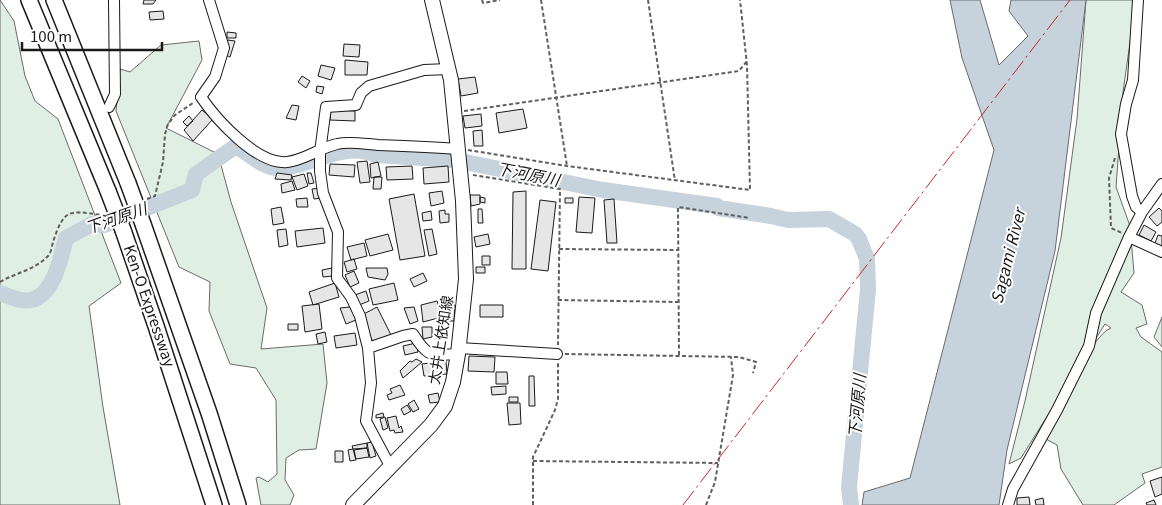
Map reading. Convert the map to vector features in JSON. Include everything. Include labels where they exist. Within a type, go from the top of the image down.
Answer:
[{"type":"highway","name":"Ken-O Expressway","points":[[29,0],[123,230],[214,505]]},
{"type":"highway","name":"Ken-O Expressway","points":[[54,0],[143,224],[238,505]]},
{"type":"main road","points":[[432,0],[449,69],[458,150]]},
{"type":"main road","name":"太井上依知線","points":[[353,505],[431,425],[445,406],[453,382],[459,351],[466,279],[458,150]]},
{"type":"street","points":[[109,107],[115,94],[114,0]]},
{"type":"street","points":[[209,0],[224,48],[215,77],[201,98],[226,129],[257,152],[285,162],[320,152],[337,144],[458,150]]},
{"type":"street","points":[[1138,0],[1133,80],[1124,112],[1121,134],[1132,196],[1136,207],[1142,212]]},
{"type":"street","points":[[390,466],[366,421],[371,383],[368,348],[360,316],[351,297],[337,278],[338,232],[324,193],[320,171],[320,152],[326,107],[356,105],[361,93],[369,86],[424,70],[449,69]]},
{"type":"street","points":[[1008,505],[1013,489],[1089,346],[1096,313],[1129,237],[1142,212],[1162,184]]},
{"type":"street","points":[[1129,237],[1162,252]]},
{"type":"street","points":[[368,348],[413,334],[424,350],[431,355],[459,351],[558,354]]},
{"type":"path","points":[[482,0],[483,3],[500,0]]},
{"type":"path","points":[[540,0],[567,166]]},
{"type":"path","points":[[648,0],[662,83],[675,181]]},
{"type":"path","points":[[458,150],[750,190],[747,61],[740,0]]},
{"type":"path","points":[[455,112],[738,71],[747,61]]},
{"type":"path","points":[[1111,228],[1109,178],[1121,134]]},
{"type":"path","points":[[460,173],[560,188]]},
{"type":"path","points":[[678,355],[678,207],[750,218]]},
{"type":"path","points":[[559,249],[678,250]]},
{"type":"path","points":[[0,282],[7,278]]},
{"type":"path","points":[[558,300],[678,302]]},
{"type":"path","points":[[558,354],[731,357],[756,362],[753,373]]},
{"type":"path","points":[[706,505],[715,482],[733,375],[731,357]]},
{"type":"path","points":[[533,461],[718,463]]},
{"type":"green space","points":[[0,0],[14,21],[25,76],[35,101],[58,119],[121,283],[89,306],[103,407],[120,505],[0,505]]},
{"type":"green space","points":[[1086,0],[1136,0],[1123,92],[1116,187],[1130,226],[1134,273],[1121,292],[1142,305],[1147,324],[1136,328],[1141,337],[1162,352],[1162,467],[1142,474],[1145,483],[1114,505],[1083,505],[1061,469],[1057,445],[1046,439],[1084,360],[1103,334],[1111,328],[1105,324],[1021,458],[1009,464],[1061,238],[1077,119]]},
{"type":"green space","points":[[199,41],[202,60],[166,128],[218,154],[231,202],[267,308],[261,349],[323,344],[327,383],[316,449],[299,450],[286,458],[285,480],[294,495],[290,505],[261,505],[256,478],[259,477],[268,482],[277,474],[276,400],[256,368],[230,364],[209,311],[210,282],[179,267],[116,111],[120,69],[130,72],[161,45]]},
{"type":"green space","points":[[1162,317],[1162,347],[1154,337]]},
{"type":"water","name":"Sagami River","points":[[950,0],[980,0],[999,65],[1028,36],[1009,11],[1011,0],[1086,0],[1055,251],[1007,450],[999,505],[862,505],[864,492],[910,478],[994,150],[962,58]]},
{"type":"building","points":[[144,0],[156,0],[153,4],[143,4]]},
{"type":"building","points":[[163,11],[164,19],[150,20],[149,12]]},
{"type":"building","points":[[227,32],[236,33],[236,38],[227,38]]},
{"type":"building","points":[[228,40],[235,41],[230,57],[224,54]]},
{"type":"building","points":[[344,44],[360,45],[359,57],[343,56]]},
{"type":"building","points":[[345,60],[368,62],[367,75],[345,75]]},
{"type":"building","points":[[321,65],[335,68],[331,80],[318,76]]},
{"type":"building","points":[[302,76],[310,81],[306,88],[298,82]]},
{"type":"building","points":[[475,77],[478,93],[461,96],[458,79]]},
{"type":"building","points":[[317,86],[324,87],[322,94],[316,92]]},
{"type":"building","points":[[292,105],[299,106],[296,120],[286,118]]},
{"type":"building","points":[[523,109],[527,128],[499,133],[496,113]]},
{"type":"building","points":[[202,110],[213,119],[193,141],[184,130]]},
{"type":"building","points":[[331,110],[355,111],[355,121],[330,120]]},
{"type":"building","points":[[481,114],[482,126],[465,128],[463,116]]},
{"type":"building","points":[[189,116],[193,121],[187,126],[183,122]]},
{"type":"building","points":[[482,130],[483,146],[474,146],[473,131]]},
{"type":"building","points":[[367,161],[370,182],[360,183],[357,162]]},
{"type":"building","points":[[378,162],[381,176],[371,178],[370,164]]},
{"type":"building","points":[[330,164],[355,165],[354,177],[329,175]]},
{"type":"building","points":[[412,166],[413,179],[387,180],[386,167]]},
{"type":"building","points":[[448,166],[449,182],[424,184],[423,168]]},
{"type":"building","points":[[277,173],[292,175],[291,180],[275,179]]},
{"type":"building","points":[[307,173],[311,173],[314,183],[309,184]]},
{"type":"building","points":[[304,174],[308,186],[297,190],[292,177]]},
{"type":"building","points":[[374,177],[382,177],[381,189],[373,189]]},
{"type":"building","points":[[292,181],[295,190],[282,193],[281,184]]},
{"type":"building","points":[[321,188],[322,198],[314,199],[312,189]]},
{"type":"building","points":[[442,191],[444,203],[431,206],[429,193]]},
{"type":"building","points":[[526,191],[526,269],[512,269],[513,192]]},
{"type":"building","points":[[414,194],[425,256],[400,260],[389,199]]},
{"type":"building","points":[[470,195],[480,195],[480,204],[471,206]]},
{"type":"building","points":[[480,197],[485,198],[485,203],[480,202]]},
{"type":"building","points":[[579,197],[595,198],[592,233],[576,232]]},
{"type":"building","points":[[307,198],[308,207],[297,207],[296,199]]},
{"type":"building","points":[[565,198],[573,198],[573,203],[565,203]]},
{"type":"building","points":[[614,199],[617,243],[607,243],[604,200]]},
{"type":"building","points":[[540,200],[556,202],[548,271],[531,269]]},
{"type":"building","points":[[281,207],[284,223],[273,225],[271,209]]},
{"type":"building","points":[[1159,208],[1162,211],[1162,222],[1157,226],[1149,217]]},
{"type":"building","points":[[478,209],[482,209],[483,223],[478,223]]},
{"type":"building","points":[[445,210],[445,214],[449,214],[449,222],[440,223],[439,211]]},
{"type":"building","points":[[431,211],[432,220],[423,221],[422,213]]},
{"type":"building","points":[[1144,225],[1156,232],[1151,241],[1139,235]]},
{"type":"building","points":[[323,228],[325,243],[297,247],[295,231]]},
{"type":"building","points":[[286,229],[288,245],[279,247],[277,230]]},
{"type":"building","points":[[432,229],[437,254],[429,256],[424,230]]},
{"type":"building","points":[[388,234],[393,250],[370,256],[365,240]]},
{"type":"building","points":[[488,234],[490,244],[476,247],[474,237]]},
{"type":"building","points":[[1158,235],[1162,236],[1162,246],[1155,243]]},
{"type":"building","points":[[364,243],[367,256],[351,260],[347,247]]},
{"type":"building","points":[[482,256],[490,256],[490,265],[482,265]]},
{"type":"building","points":[[354,259],[357,269],[347,272],[344,262]]},
{"type":"building","points":[[476,267],[485,267],[485,273],[476,273]]},
{"type":"building","points":[[332,268],[333,276],[323,277],[322,270]]},
{"type":"building","points":[[366,268],[387,268],[388,274],[385,280],[368,277]]},
{"type":"building","points":[[354,271],[359,283],[350,287],[345,275]]},
{"type":"building","points":[[423,273],[427,281],[414,287],[410,279]]},
{"type":"building","points":[[335,283],[339,297],[313,305],[309,292]]},
{"type":"building","points":[[394,283],[398,300],[373,305],[369,289]]},
{"type":"building","points":[[366,291],[369,301],[359,305],[355,295]]},
{"type":"building","points":[[437,301],[442,317],[423,322],[421,305]]},
{"type":"building","points":[[444,303],[455,305],[454,321],[443,321]]},
{"type":"building","points":[[319,304],[322,329],[305,332],[302,306]]},
{"type":"building","points":[[480,305],[503,305],[503,317],[480,317]]},
{"type":"building","points":[[350,307],[356,320],[346,324],[340,308]]},
{"type":"building","points":[[377,307],[391,335],[374,344],[360,316]]},
{"type":"building","points":[[414,307],[418,321],[410,324],[404,308]]},
{"type":"building","points":[[288,324],[298,324],[298,330],[288,330]]},
{"type":"building","points":[[422,327],[432,327],[432,337],[423,339]]},
{"type":"building","points":[[325,332],[327,342],[318,344],[316,334]]},
{"type":"building","points":[[355,333],[357,345],[336,348],[334,336]]},
{"type":"building","points":[[416,343],[418,352],[405,355],[403,346]]},
{"type":"building","points":[[469,356],[495,357],[494,372],[468,371]]},
{"type":"building","points":[[416,359],[422,362],[403,378],[400,371],[410,361],[412,362]]},
{"type":"building","points":[[446,361],[447,374],[424,376],[422,364]]},
{"type":"building","points":[[496,372],[507,372],[508,384],[496,384]]},
{"type":"building","points":[[529,376],[534,376],[535,406],[529,406]]},
{"type":"building","points":[[400,385],[405,395],[389,400],[387,395],[392,393],[390,389]]},
{"type":"building","points":[[506,386],[506,394],[492,395],[491,387]]},
{"type":"building","points":[[438,393],[440,402],[430,403],[428,395]]},
{"type":"building","points":[[509,397],[518,397],[518,402],[509,402]]},
{"type":"building","points":[[414,400],[419,409],[413,412],[408,404]]},
{"type":"building","points":[[507,403],[520,403],[521,424],[509,425]]},
{"type":"building","points":[[407,405],[411,411],[404,415],[401,409]]},
{"type":"building","points":[[383,413],[384,417],[376,418],[376,415]]},
{"type":"building","points":[[396,416],[399,428],[401,426],[403,432],[395,433],[394,430],[390,431],[387,418]]},
{"type":"building","points":[[385,417],[388,428],[383,430],[380,419]]},
{"type":"building","points":[[372,442],[376,456],[370,458],[367,443]]},
{"type":"building","points":[[367,443],[367,448],[353,449],[352,446]]},
{"type":"building","points":[[367,448],[369,457],[356,459],[354,450]]},
{"type":"building","points":[[353,449],[356,460],[350,461],[348,450]]},
{"type":"building","points":[[335,451],[343,451],[343,462],[335,462]]},
{"type":"building","points":[[1162,477],[1162,494],[1155,497],[1150,481]]},
{"type":"building","points":[[1029,497],[1030,505],[1017,505],[1017,498]]},
{"type":"building","points":[[1043,498],[1044,505],[1036,505],[1035,500]]},
{"type":"building","points":[[1154,500],[1156,505],[1147,505],[1146,503]]},
{"type":"waterway","name":"下河原川","points":[[0,293],[23,300],[39,297],[51,283],[62,255],[66,238],[92,224],[104,225],[192,190],[196,174],[236,146],[261,162],[277,168],[290,167],[338,153],[363,151],[376,155],[455,160],[603,190],[717,206],[718,208],[788,220],[829,219],[855,234],[867,259],[868,289],[849,487],[851,505]]},
{"type":"power","points":[[683,505],[1070,0]]}]
